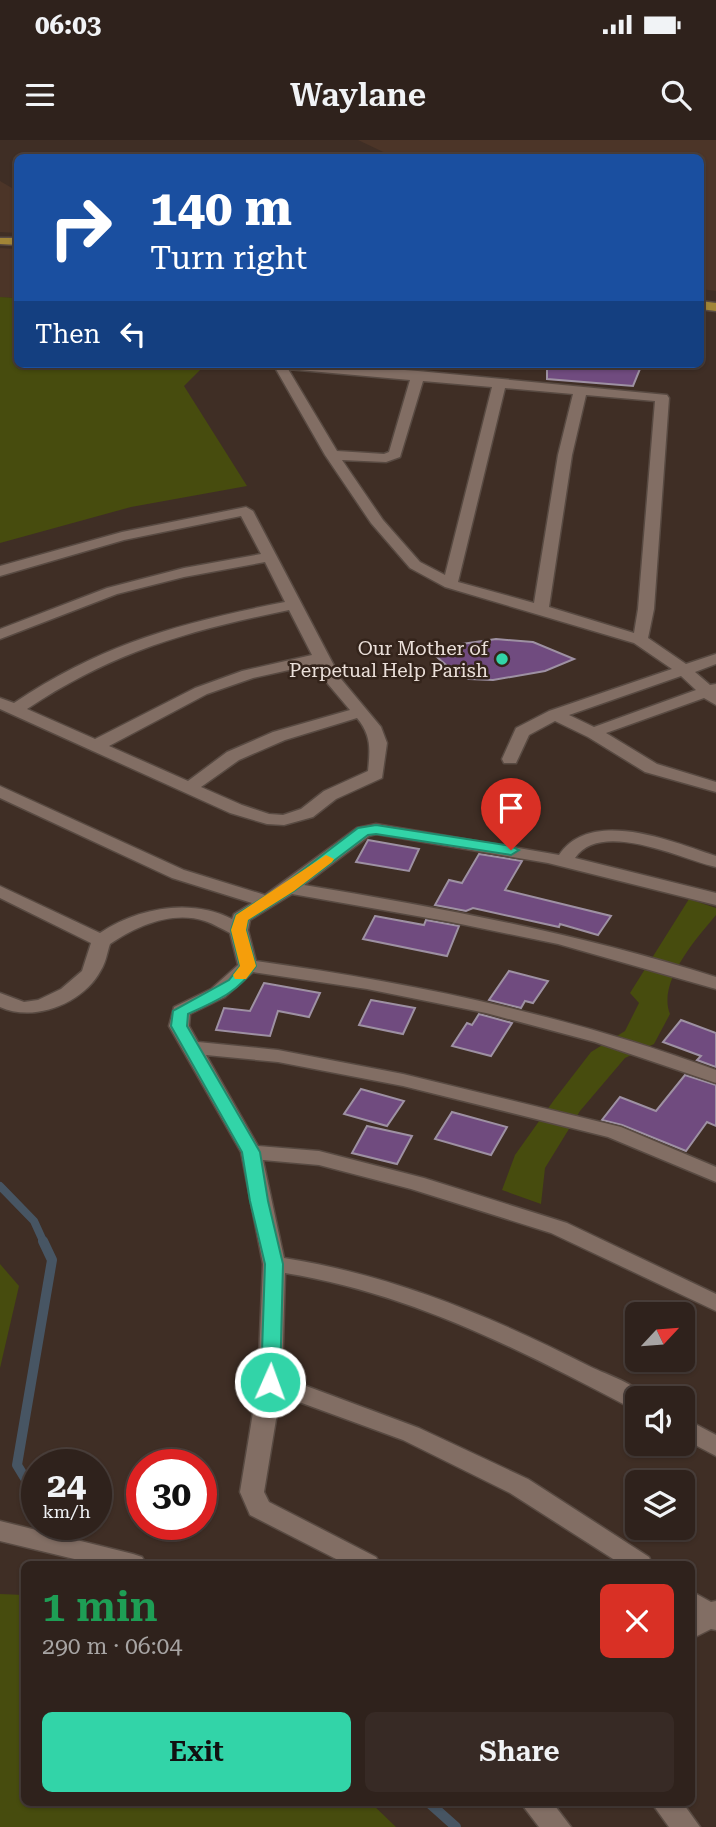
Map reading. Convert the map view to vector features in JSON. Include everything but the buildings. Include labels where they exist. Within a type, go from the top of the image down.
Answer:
[{"type":"street","points":[[281,368],[332,455],[378,523],[415,565],[450,584],[640,640],[713,694]]},
{"type":"street","points":[[330,368],[662,398],[646,609],[640,640]]},
{"type":"street","points":[[332,455],[386,458],[395,454],[418,375]]},
{"type":"street","points":[[450,584],[499,384]]},
{"type":"street","points":[[541,609],[565,454],[580,391]]},
{"type":"street","points":[[0,572],[69,549],[135,532],[246,511],[334,681],[373,727],[379,743],[376,774],[330,795],[307,813],[284,820],[267,819],[236,809],[8,707]]},
{"type":"street","points":[[0,634],[112,591],[184,573],[270,557]]},
{"type":"street","points":[[8,707],[121,650],[222,620],[293,605]]},
{"type":"street","points":[[95,746],[201,691],[248,674],[321,658]]},
{"type":"street","points":[[510,759],[523,732],[555,713],[716,659]]},
{"type":"street","points":[[594,733],[615,723],[713,694]]},
{"type":"street","points":[[189,788],[233,756],[279,736],[361,712]]},
{"type":"street","points":[[555,713],[651,768],[716,787]]},
{"type":"street","points":[[0,791],[178,874],[267,902]]},
{"type":"street","points":[[248,966],[239,930],[241,918],[289,888],[363,832],[376,830],[458,840],[564,861],[716,899]]},
{"type":"street","points":[[564,861],[573,848],[588,840],[606,836],[639,838],[716,862]]},
{"type":"street","points":[[289,888],[519,930],[716,983]]},
{"type":"street","points":[[0,891],[101,941]]},
{"type":"street","points":[[0,999],[17,1007],[41,1005],[60,999],[82,983],[91,972],[101,941],[134,922],[166,914],[208,915],[239,930]]},
{"type":"street","points":[[248,966],[234,984],[181,1011],[179,1026],[194,1048],[251,1152],[274,1264],[270,1382],[252,1492],[259,1508],[361,1561]]},
{"type":"street","points":[[248,966],[326,976],[515,1013],[625,1044],[716,1077]]},
{"type":"street","points":[[194,1048],[278,1056],[416,1083],[614,1132],[716,1175]]},
{"type":"street","points":[[251,1152],[331,1161],[416,1183],[559,1228],[644,1266],[716,1303]]},
{"type":"street","points":[[274,1264],[318,1269],[383,1287],[476,1322],[555,1358],[625,1395]]},
{"type":"street","points":[[270,1382],[411,1434],[519,1486],[635,1561]]},
{"type":"street","points":[[695,1434],[716,1447]]},
{"type":"street","points":[[0,1531],[121,1561]]},
{"type":"street","points":[[538,1806],[557,1827]]},
{"type":"street","points":[[668,1806],[686,1827]]},
{"type":"shaded area","points":[[358,140],[716,140],[716,291],[704,290],[704,154],[388,154]]},
{"type":"shaded area","points":[[0,181],[14,189],[14,233],[0,232]]},
{"type":"shaded area","points":[[0,248],[14,249],[14,298],[0,297]]},
{"type":"green space","points":[[0,297],[14,298],[14,368],[202,368],[184,386],[247,486],[131,507],[0,543]]},
{"type":"green space","points":[[689,899],[716,908],[716,915],[690,948],[674,975],[667,1002],[670,1014],[654,1044],[625,1058],[580,1111],[545,1168],[541,1204],[502,1190],[515,1155],[591,1052],[625,1031],[639,1003],[630,993]]},
{"type":"green space","points":[[0,1264],[19,1286],[0,1368]]},
{"type":"green space","points":[[0,1594],[21,1595],[21,1806],[374,1806],[396,1827],[0,1827]]},
{"type":"waterway","points":[[0,1186],[34,1221],[44,1243]]},
{"type":"waterway","points":[[21,1472],[17,1465],[52,1260],[43,1241]]},
{"type":"waterway","points":[[432,1806],[456,1827]]},
{"type":"slow traffic","points":[[241,975],[248,966],[239,930],[241,918],[289,888],[326,859]]},
{"type":"place","name":"Our Mother of Perpetual Help Parish","points":[[502,659]]},
{"type":"route","points":[[270,1382],[274,1264],[251,1152],[194,1048],[179,1026],[181,1011],[234,984],[248,966],[239,930],[241,918],[289,888],[363,832],[376,830],[431,836],[511,850]]}]
